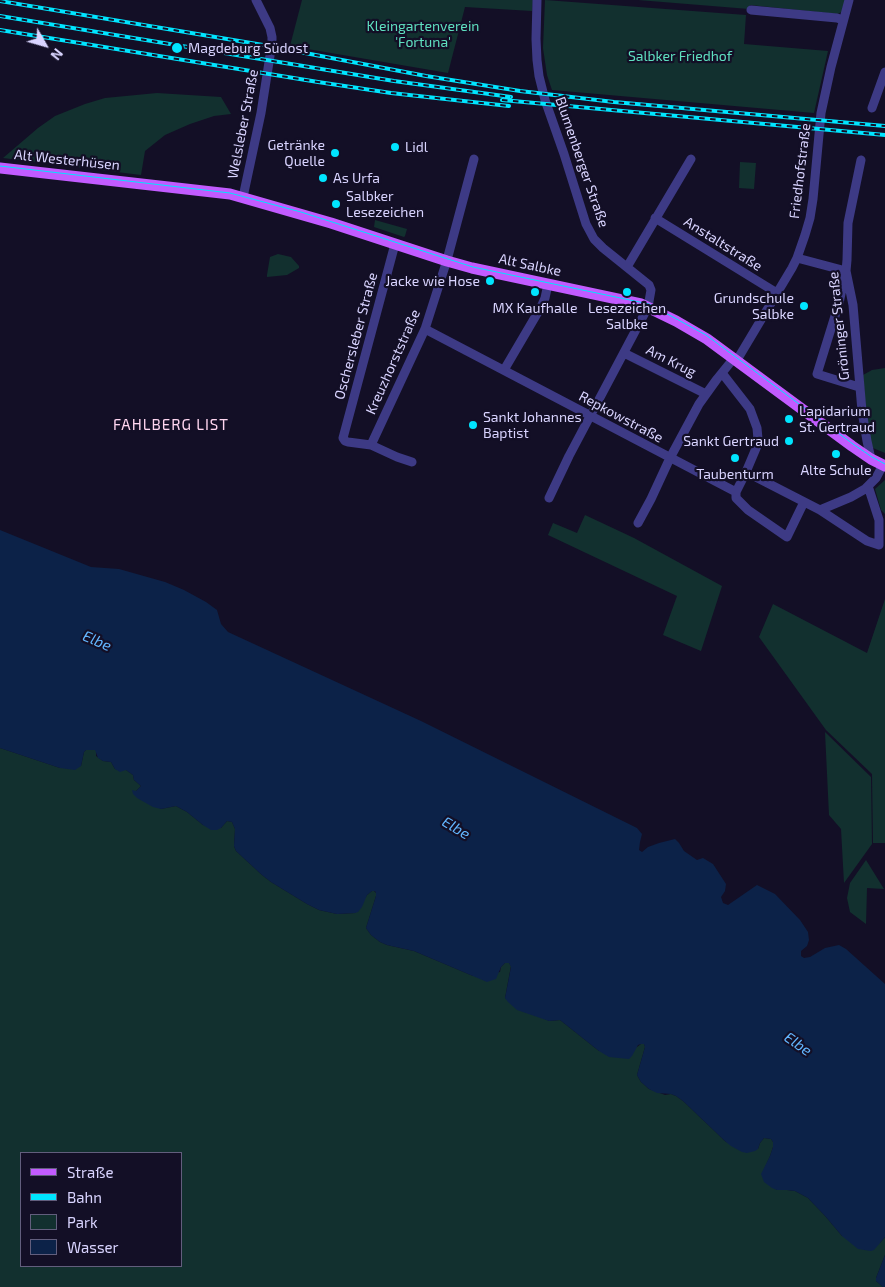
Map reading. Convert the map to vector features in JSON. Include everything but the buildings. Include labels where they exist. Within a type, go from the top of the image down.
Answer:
[{"type":"main road","name":"Alt Westerhüsen","points":[[0,168],[130,183]]},
{"type":"main road","name":"Alt Salbke","points":[[130,183],[215,192],[243,197],[472,268],[633,302],[648,307],[701,335],[872,459],[884,465]]},
{"type":"street","name":"Welsleber Straße","points":[[243,197],[262,113],[272,43],[270,28],[256,0]]},
{"type":"street","name":"Blumenberger Straße","points":[[537,0],[536,45],[539,76],[586,224],[598,244],[650,286],[648,307]]},
{"type":"street","name":"Friedhofstraße","points":[[638,523],[696,408],[722,373],[736,359],[797,258],[811,212],[821,113],[849,0]]},
{"type":"street","points":[[750,10],[843,20]]},
{"type":"street","points":[[872,108],[885,72]]},
{"type":"street","name":"Kreuzhorststraße","points":[[370,445],[425,329],[447,261],[474,159]]},
{"type":"street","points":[[627,267],[691,159]]},
{"type":"street","name":"Gröninger Straße","points":[[861,160],[848,223],[846,271],[853,305],[859,387],[866,441],[872,459]]},
{"type":"street","name":"Anstaltstraße","points":[[656,218],[777,293]]},
{"type":"street","name":"Oschersleber Straße","points":[[370,445],[346,442],[344,436],[395,244]]},
{"type":"street","points":[[797,258],[846,271],[839,303],[817,374],[859,387]]},
{"type":"street","points":[[504,370],[541,307],[548,284]]},
{"type":"street","points":[[549,498],[648,307]]},
{"type":"street","name":"Repkowstraße","points":[[425,329],[736,492],[736,498],[748,510],[787,537],[804,502]]},
{"type":"street","name":"Am Krug","points":[[624,353],[706,394]]},
{"type":"street","points":[[722,373],[751,412],[757,428],[758,442],[736,492]]},
{"type":"street","points":[[370,445],[412,462]]},
{"type":"street","points":[[820,510],[851,497],[868,486],[884,465]]},
{"type":"street","points":[[746,472],[820,510],[867,541],[879,545],[882,522],[868,486]]},
{"type":"green space","name":"Kleingartenverein 'Fortuna'","points":[[302,0],[533,0],[532,11],[465,7],[448,73],[290,46]]},
{"type":"green space","name":"Salbker Friedhof","points":[[545,0],[746,15],[744,44],[828,51],[814,113],[552,90],[547,75],[543,48]]},
{"type":"green space","points":[[638,0],[846,0],[842,12],[837,14],[750,5],[749,9]]},
{"type":"green space","points":[[157,93],[221,97],[231,114],[214,116],[165,135],[145,151],[141,175],[3,158],[55,116],[105,98]]},
{"type":"green space","points":[[740,162],[756,163],[754,189],[739,188]]},
{"type":"green space","points":[[375,220],[407,229],[405,236],[374,227]]},
{"type":"green space","points":[[278,254],[291,257],[299,268],[287,275],[267,277],[270,257]]},
{"type":"green space","points":[[885,368],[885,453],[873,448],[870,441],[863,375],[872,370]]},
{"type":"green space","points":[[885,480],[885,514],[881,510],[875,489]]},
{"type":"green space","points":[[585,515],[634,538],[722,586],[701,651],[663,635],[677,596],[548,535],[553,523],[577,533]]},
{"type":"green space","points":[[885,599],[885,843],[873,843],[872,774],[826,730],[759,637],[773,604],[867,653]]},
{"type":"green space","points":[[825,732],[871,777],[872,844],[844,883],[841,829],[829,815]]},
{"type":"green space","points":[[0,748],[60,768],[81,766],[84,752],[86,750],[96,750],[96,756],[103,761],[111,762],[115,769],[126,770],[133,775],[134,780],[141,786],[136,791],[133,791],[161,809],[176,806],[203,825],[221,828],[227,821],[232,822],[235,829],[234,846],[236,851],[271,882],[307,904],[319,910],[337,914],[355,913],[367,895],[374,891],[376,896],[366,928],[380,942],[414,951],[473,976],[500,972],[501,967],[505,963],[509,963],[511,966],[505,998],[549,1021],[560,1020],[599,1051],[637,1047],[644,1044],[645,1047],[637,1075],[641,1082],[649,1089],[665,1095],[671,1094],[676,1096],[726,1142],[758,1149],[764,1138],[771,1139],[773,1147],[762,1174],[777,1190],[795,1191],[808,1198],[842,1236],[880,1243],[885,1237],[885,1255],[876,1278],[876,1281],[883,1287],[0,1287]]},
{"type":"green space","points":[[866,860],[884,889],[867,888],[866,924],[850,912],[847,898],[850,883]]},
{"type":"water","name":"Elbe","points":[[0,530],[91,567],[119,569],[165,582],[184,590],[217,610],[221,624],[228,632],[421,721],[637,828],[642,834],[639,850],[642,852],[648,847],[675,839],[684,851],[697,860],[703,858],[713,864],[726,884],[725,891],[721,897],[723,903],[728,905],[757,885],[775,894],[800,920],[808,932],[809,940],[807,946],[801,951],[801,956],[804,958],[810,957],[825,948],[839,945],[846,949],[885,984],[885,1237],[874,1250],[858,1249],[842,1236],[808,1198],[795,1191],[777,1190],[764,1182],[761,1174],[773,1147],[771,1139],[764,1138],[755,1151],[742,1152],[726,1142],[676,1096],[657,1093],[649,1089],[641,1082],[637,1075],[645,1047],[644,1044],[638,1045],[629,1059],[609,1057],[560,1020],[549,1021],[517,1010],[505,998],[511,967],[509,963],[505,963],[501,967],[496,979],[487,982],[414,951],[380,942],[366,928],[376,896],[375,891],[367,895],[362,907],[355,913],[337,914],[319,910],[307,904],[271,882],[236,851],[234,846],[235,829],[232,822],[227,821],[221,828],[211,830],[176,806],[161,809],[153,807],[133,794],[132,790],[136,791],[141,786],[134,780],[133,775],[126,770],[120,772],[115,769],[111,762],[98,758],[95,750],[86,750],[84,752],[81,766],[75,770],[60,768],[0,748]]},
{"type":"water","points":[[885,1255],[885,1287],[883,1287],[876,1281],[876,1278]]},
{"type":"tram line","points":[[0,166],[230,193],[301,212],[473,267],[649,304],[706,335],[853,444],[885,464]]},
{"type":"railway","points":[[0,1],[520,91],[614,102],[885,126]]},
{"type":"railway","points":[[0,16],[394,81],[511,97]]},
{"type":"railway","points":[[0,30],[391,93],[509,106]]},
{"type":"railway","points":[[502,100],[885,135]]},
{"type":"place","name":"Magdeburg Südost","points":[[177,48]]},
{"type":"place","name":"Lidl","points":[[395,147]]},
{"type":"place","name":"Getränke Quelle","points":[[335,153]]},
{"type":"place","name":"As Urfa","points":[[323,178]]},
{"type":"place","name":"Salbker Lesezeichen","points":[[336,204]]},
{"type":"place","name":"Jacke wie Hose","points":[[490,281]]},
{"type":"place","name":"MX Kaufhalle","points":[[535,292]]},
{"type":"place","name":"Lesezeichen Salbke","points":[[627,292]]},
{"type":"place","name":"Grundschule Salbke","points":[[804,306]]},
{"type":"place","name":"Lapidarium St. Gertraud","points":[[789,419]]},
{"type":"place","name":"Sankt Johannes Baptist","points":[[473,425]]},
{"type":"place","name":"Sankt Gertraud","points":[[789,441]]},
{"type":"place","name":"Alte Schule","points":[[836,454]]},
{"type":"place","name":"Taubenturm","points":[[735,458]]},
{"type":"district","name":"FAHLBERG LIST","points":[[171,425]]}]
